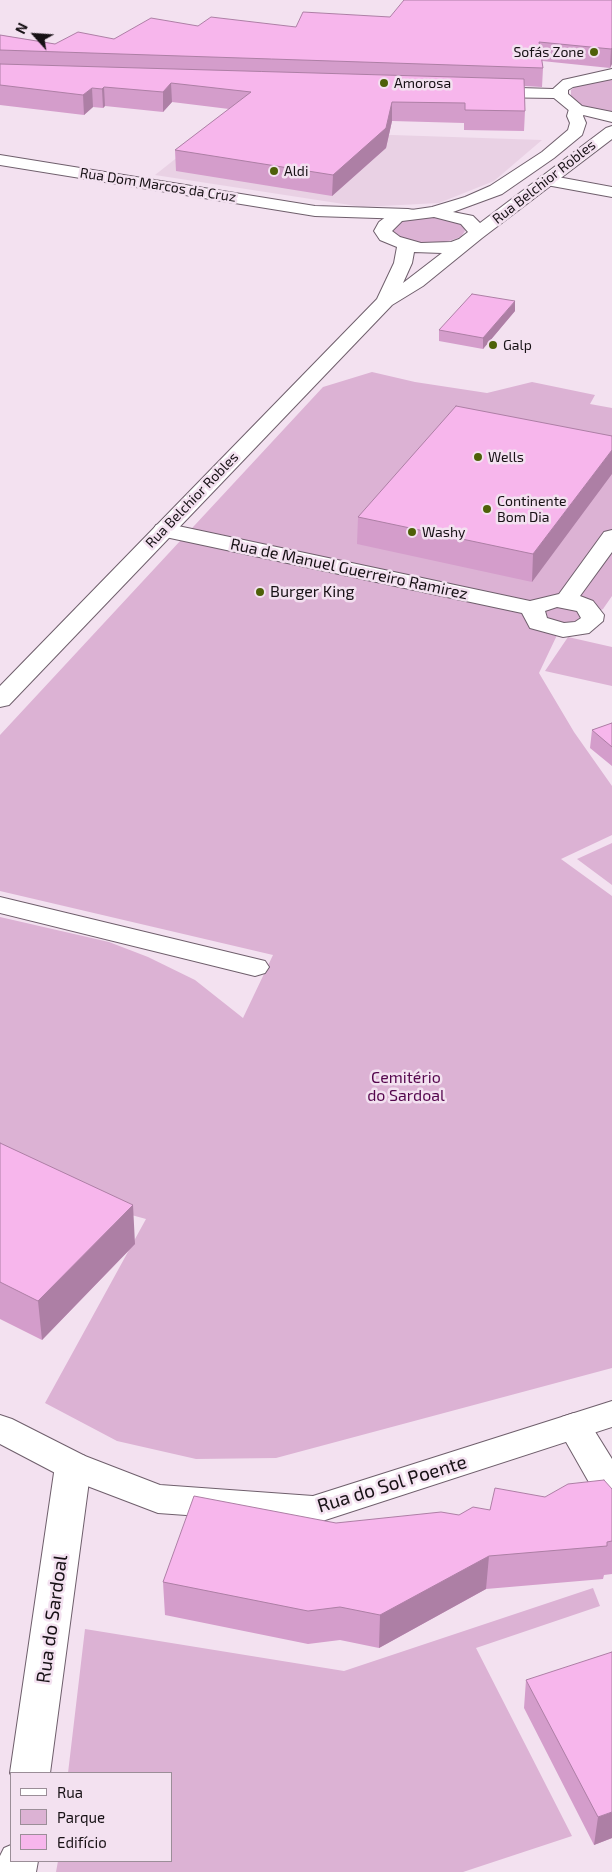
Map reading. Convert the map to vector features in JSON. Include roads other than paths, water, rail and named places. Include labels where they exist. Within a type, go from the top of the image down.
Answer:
[{"type":"main road","points":[[612,74],[568,82],[561,88],[560,94],[562,99],[577,109],[612,117]]},
{"type":"main road","points":[[467,91],[560,94]]},
{"type":"main road","name":"Rua Belchior Robles","points":[[434,212],[480,198],[516,178],[576,132],[578,123],[575,116],[577,109]]},
{"type":"main road","name":"Rua Belchior Robles","points":[[0,700],[385,301],[417,282],[471,238],[612,131]]},
{"type":"main road","name":"Rua Dom Marcos da Cruz","points":[[0,160],[316,211],[408,214],[434,212]]},
{"type":"main road","points":[[547,180],[612,192]]},
{"type":"main road","name":"Rua Dom Marcos da Cruz","points":[[316,211],[386,236],[406,246]]},
{"type":"main road","points":[[406,246],[437,249],[471,238],[477,229],[467,220],[434,212]]},
{"type":"main road","points":[[386,236],[385,226],[390,221],[408,214]]},
{"type":"main road","name":"Rua Belchior Robles","points":[[385,301],[403,263],[406,246]]},
{"type":"main road","name":"Rua de Manuel Guerreiro Ramirez","points":[[164,530],[535,609]]},
{"type":"main road","points":[[566,600],[612,537]]},
{"type":"main road","points":[[566,600],[585,606],[602,623],[581,628],[554,629],[538,623],[533,614],[535,609],[547,601],[566,600]]},
{"type":"main road","points":[[0,905],[255,967]]},
{"type":"main road","name":"Rua do Sol Poente","points":[[0,1428],[73,1466],[158,1499],[313,1510],[612,1414]]},
{"type":"main road","points":[[574,1426],[612,1490]]},
{"type":"main road","name":"Rua do Sardoal","points":[[30,1772],[73,1466]]},
{"type":"place","name":"Sofás Zone","points":[[594,52]]},
{"type":"place","name":"Amorosa","points":[[384,83]]},
{"type":"place","name":"Aldi","points":[[274,171]]},
{"type":"place","name":"Galp","points":[[493,345]]},
{"type":"place","name":"Wells","points":[[478,457]]},
{"type":"place","name":"Continente Bom Dia","points":[[487,509]]},
{"type":"place","name":"Washy","points":[[412,532]]},
{"type":"place","name":"Burger King","points":[[260,592]]},
{"type":"park label","name":"Cemitério do Sardoal","points":[[406,1087]]}]
